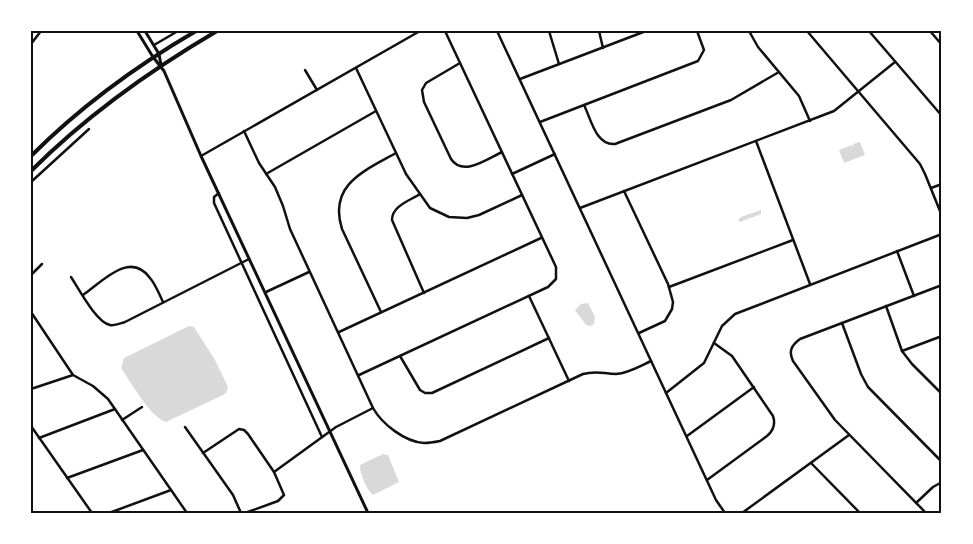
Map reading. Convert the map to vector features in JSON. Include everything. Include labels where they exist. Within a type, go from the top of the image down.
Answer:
[{"type":"main road","points":[[137,31],[153,57],[161,65]]},
{"type":"main road","points":[[145,31],[159,54],[161,65],[201,156],[368,513]]},
{"type":"main road","points":[[31,156],[89,104],[153,57],[196,31]]},
{"type":"main road","points":[[31,171],[102,107],[161,65],[217,31]]},
{"type":"street","points":[[31,44],[41,31]]},
{"type":"street","points":[[154,45],[178,31]]},
{"type":"street","points":[[201,156],[420,31]]},
{"type":"street","points":[[359,374],[548,287],[556,279],[556,268],[445,31]]},
{"type":"street","points":[[497,31],[716,500],[725,513]]},
{"type":"street","points":[[549,31],[559,64]]},
{"type":"street","points":[[599,31],[603,48]]},
{"type":"street","points":[[520,79],[646,31]]},
{"type":"street","points":[[540,122],[698,61],[702,58],[704,50],[697,31]]},
{"type":"street","points":[[748,31],[758,47],[799,96],[810,121]]},
{"type":"street","points":[[807,31],[920,164],[942,216]]},
{"type":"street","points":[[869,31],[942,116]]},
{"type":"street","points":[[930,31],[942,45]]},
{"type":"street","points":[[580,208],[840,108],[895,62]]},
{"type":"street","points":[[460,63],[426,83],[422,90],[424,102],[443,143],[453,163],[467,168],[502,152]]},
{"type":"street","points":[[356,68],[406,174],[426,204],[436,212],[460,219],[479,214],[522,195]]},
{"type":"street","points":[[305,70],[317,90]]},
{"type":"street","points":[[584,106],[601,140],[607,144],[615,144],[731,100],[780,72]]},
{"type":"street","points":[[266,174],[376,110]]},
{"type":"street","points":[[31,182],[89,129]]},
{"type":"street","points":[[244,131],[259,163],[275,187],[290,229],[374,408],[382,421],[390,428],[416,441],[430,442],[449,437],[592,372],[622,373],[651,361]]},
{"type":"street","points":[[756,141],[810,284]]},
{"type":"street","points":[[381,312],[342,229],[339,207],[342,193],[352,179],[396,153]]},
{"type":"street","points":[[512,174],[555,154]]},
{"type":"street","points":[[931,188],[942,184]]},
{"type":"street","points":[[624,191],[669,287],[673,302],[669,316],[662,323],[639,334]]},
{"type":"street","points":[[219,193],[214,197],[214,203],[322,437]]},
{"type":"street","points":[[420,194],[396,208],[392,215],[392,224],[424,292]]},
{"type":"street","points":[[666,393],[700,368],[707,358],[722,326],[735,314],[942,234]]},
{"type":"street","points":[[339,332],[542,238]]},
{"type":"street","points":[[669,287],[793,240]]},
{"type":"street","points":[[897,251],[914,296]]},
{"type":"street","points":[[71,277],[95,314],[113,326],[125,322],[250,259]]},
{"type":"street","points":[[31,275],[42,264]]},
{"type":"street","points":[[83,295],[118,270],[133,266],[138,267],[150,276],[164,302]]},
{"type":"street","points":[[266,292],[310,272]]},
{"type":"street","points":[[926,513],[827,411],[793,361],[790,353],[793,345],[800,339],[942,285]]},
{"type":"street","points":[[529,296],[569,381]]},
{"type":"street","points":[[886,306],[902,351],[912,364],[941,392]]},
{"type":"street","points":[[31,312],[74,375],[100,392],[115,409],[187,513]]},
{"type":"street","points":[[842,323],[861,374],[868,387],[942,462]]},
{"type":"street","points":[[902,351],[942,336]]},
{"type":"street","points":[[400,356],[420,390],[432,393],[549,338]]},
{"type":"street","points":[[707,480],[767,436],[773,430],[775,424],[773,416],[732,356],[714,343]]},
{"type":"street","points":[[31,389],[74,375]]},
{"type":"street","points":[[687,436],[754,387]]},
{"type":"street","points":[[122,420],[142,407]]},
{"type":"street","points":[[274,472],[336,427],[374,408]]},
{"type":"street","points":[[39,438],[115,409]]},
{"type":"street","points":[[31,426],[92,513]]},
{"type":"street","points":[[186,427],[232,494],[241,513]]},
{"type":"street","points":[[203,453],[231,433],[242,429],[248,434],[274,472],[284,495],[282,499],[245,513]]},
{"type":"street","points":[[742,513],[849,435]]},
{"type":"street","points":[[68,478],[143,450]]},
{"type":"street","points":[[810,463],[860,513]]},
{"type":"street","points":[[916,503],[933,487],[942,482]]},
{"type":"street","points":[[110,513],[171,490]]},
{"type":"shaded area","points":[[860,142],[865,155],[844,163],[839,150],[852,145],[854,147],[853,144]]},
{"type":"shaded area","points":[[761,210],[761,214],[740,222],[738,220],[741,217]]},
{"type":"shaded area","points":[[588,303],[595,317],[594,324],[590,326],[586,325],[575,310],[581,304]]},
{"type":"shaded area","points":[[189,326],[194,327],[215,360],[228,387],[226,393],[221,396],[166,422],[160,419],[147,406],[121,368],[124,358]]},
{"type":"shaded area","points":[[383,454],[388,455],[399,482],[373,495],[364,481],[360,465]]}]
